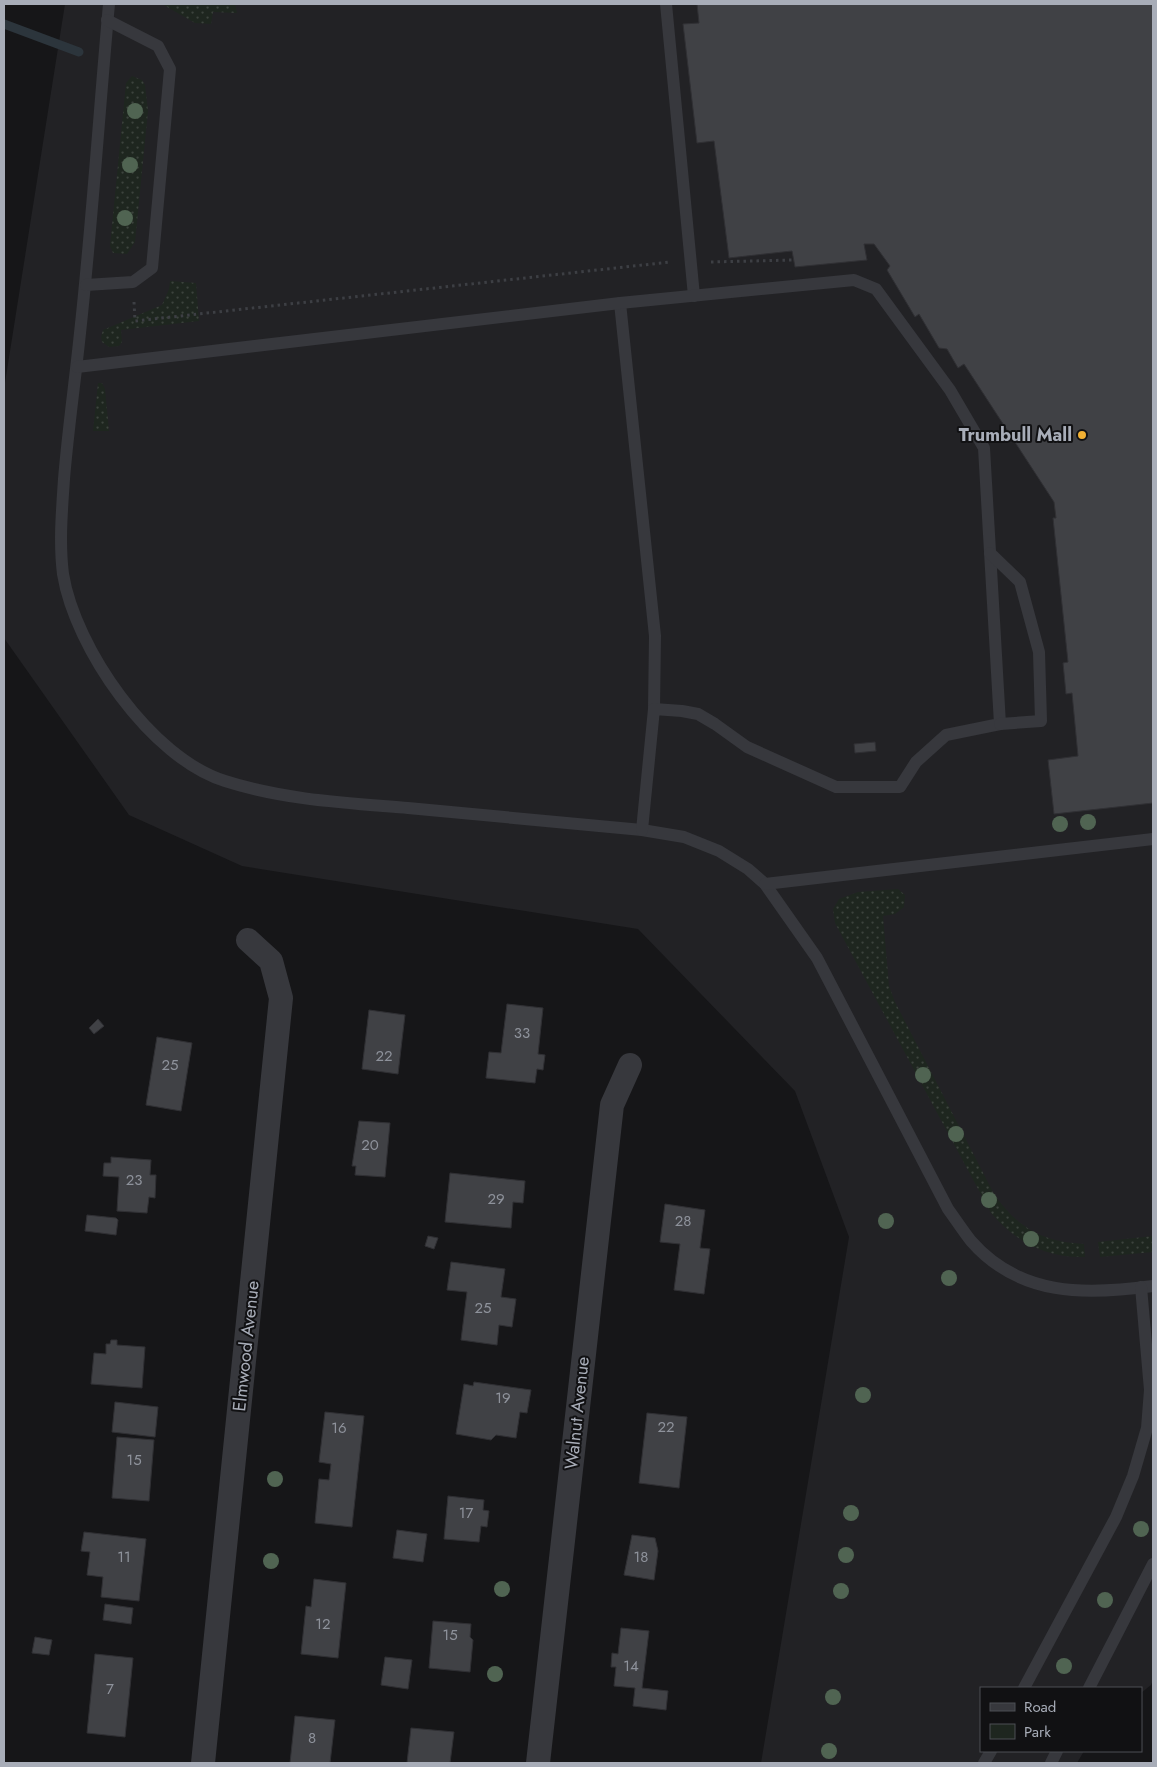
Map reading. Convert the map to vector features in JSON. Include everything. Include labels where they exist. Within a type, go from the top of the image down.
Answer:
[{"type":"street","name":"Elmwood Avenue","points":[[203,1763],[281,998],[271,961],[248,940]]},
{"type":"street","name":"Walnut Avenue","points":[[538,1763],[612,1105],[630,1065]]},
{"type":"lane","points":[[109,4],[86,285],[60,530],[64,574],[69,598],[73,613],[93,657],[124,699],[168,748],[200,769],[224,781],[306,799],[642,830],[684,837],[719,851],[748,869],[765,884],[817,958],[948,1210],[971,1241],[1010,1273],[1032,1283],[1055,1289],[1088,1291],[1147,1287],[1150,1390],[1146,1428],[1133,1476],[1116,1518],[1025,1687]]},
{"type":"lane","points":[[666,4],[694,296]]},
{"type":"lane","points":[[86,285],[133,282],[152,268],[170,69],[158,46],[107,20]]},
{"type":"lane","points":[[77,367],[620,303],[854,280],[876,289],[950,390],[984,448],[1000,724]]},
{"type":"lane","points":[[620,303],[655,636],[654,709],[642,830]]},
{"type":"lane","points":[[654,709],[698,714],[747,747],[836,787],[900,787],[916,762],[946,735],[1000,724],[1041,721],[1039,652],[1020,582],[990,553]]},
{"type":"lane","points":[[765,884],[1153,839]]},
{"type":"lane","points":[[1090,1687],[1153,1564]]},
{"type":"lane","points":[[984,1763],[990,1752]]},
{"type":"path","points":[[133,282],[135,321],[667,262],[793,260]]},
{"type":"shaded area","points":[[65,4],[1153,4],[1153,1680],[1151,1685],[1142,1692],[1142,1687],[980,1687],[980,1752],[1083,1752],[1077,1763],[761,1763],[849,1237],[795,1091],[638,929],[242,866],[129,815],[4,638],[4,389]]},
{"type":"green space","points":[[162,4],[235,4],[237,13],[213,12],[211,24],[195,23]]},
{"type":"green space","points":[[132,76],[142,80],[145,85],[148,111],[135,242],[127,254],[113,253],[110,246],[126,83]]},
{"type":"green space","points":[[170,281],[196,283],[199,321],[121,330],[122,342],[119,346],[109,347],[102,342],[103,330],[162,305],[169,289]]},
{"type":"green space","points":[[98,383],[102,383],[105,389],[109,431],[93,431]]},
{"type":"green space","points":[[898,889],[905,895],[904,907],[895,914],[883,916],[889,986],[895,1002],[994,1194],[1012,1216],[1032,1231],[1056,1240],[1084,1244],[1085,1257],[1057,1255],[1033,1246],[1021,1240],[991,1213],[835,923],[833,909],[839,899],[858,892]]},
{"type":"green space","points":[[1153,1236],[1153,1252],[1100,1257],[1098,1242]]},
{"type":"building","name":"Trumbull Mall","points":[[697,4],[1153,4],[1153,803],[1054,814],[1048,760],[1078,756],[1072,693],[1066,694],[1063,663],[1068,662],[1053,518],[1056,518],[1054,502],[964,364],[958,368],[947,349],[939,348],[919,314],[915,317],[887,270],[890,266],[874,244],[864,244],[867,260],[795,267],[792,251],[729,258],[714,141],[697,143],[683,24],[699,23]]},
{"type":"building","points":[[875,742],[876,751],[855,753],[854,744]]},
{"type":"building","points":[[507,1004],[543,1008],[538,1054],[545,1055],[543,1070],[537,1069],[535,1083],[486,1078],[489,1052],[501,1053]]},
{"type":"building","points":[[369,1010],[405,1015],[398,1074],[362,1069]]},
{"type":"building","points":[[98,1019],[104,1026],[94,1034],[89,1028]]},
{"type":"building","points":[[157,1037],[192,1043],[181,1111],[146,1105]]},
{"type":"building","points":[[359,1121],[390,1123],[385,1177],[355,1175],[356,1166],[352,1166]]},
{"type":"building","points":[[111,1157],[151,1160],[150,1175],[156,1175],[155,1198],[149,1197],[147,1213],[117,1211],[119,1177],[103,1176],[104,1163],[111,1163]]},
{"type":"building","points":[[450,1173],[525,1181],[523,1203],[513,1202],[511,1228],[445,1222]]},
{"type":"building","points":[[665,1204],[705,1210],[700,1248],[710,1249],[704,1294],[674,1290],[680,1244],[660,1242]]},
{"type":"building","points":[[87,1215],[116,1218],[118,1220],[116,1235],[85,1231]]},
{"type":"building","points":[[428,1236],[438,1238],[434,1249],[425,1246]]},
{"type":"building","points":[[451,1262],[505,1269],[501,1297],[516,1299],[512,1327],[499,1325],[497,1345],[461,1340],[467,1292],[447,1290]]},
{"type":"building","points":[[111,1340],[117,1340],[117,1345],[145,1347],[142,1388],[91,1384],[94,1353],[106,1354],[106,1344],[110,1344]]},
{"type":"building","points":[[474,1382],[531,1390],[527,1413],[520,1412],[516,1438],[496,1435],[491,1440],[456,1434],[464,1384],[473,1386]]},
{"type":"building","points":[[115,1402],[158,1407],[155,1437],[112,1432]]},
{"type":"building","points":[[325,1412],[364,1416],[352,1527],[315,1523],[319,1479],[329,1480],[331,1464],[319,1462]]},
{"type":"building","points":[[647,1413],[687,1417],[679,1488],[639,1483]]},
{"type":"building","points":[[117,1437],[154,1440],[149,1501],[112,1498]]},
{"type":"building","points":[[448,1496],[484,1500],[483,1510],[489,1511],[487,1527],[481,1526],[479,1542],[444,1539]]},
{"type":"building","points":[[397,1530],[427,1534],[423,1562],[393,1558]]},
{"type":"building","points":[[84,1532],[146,1539],[139,1601],[101,1597],[103,1577],[87,1575],[90,1552],[81,1551]]},
{"type":"building","points":[[632,1535],[655,1538],[658,1551],[654,1580],[624,1575]]},
{"type":"building","points":[[314,1579],[346,1583],[338,1658],[301,1654],[306,1606],[311,1607]]},
{"type":"building","points":[[105,1604],[133,1608],[131,1624],[103,1620]]},
{"type":"building","points":[[433,1621],[471,1624],[470,1637],[473,1640],[470,1672],[429,1668]]},
{"type":"building","points":[[621,1628],[649,1631],[642,1688],[668,1691],[666,1710],[633,1706],[635,1688],[614,1686],[616,1667],[611,1667],[612,1653],[618,1654]]},
{"type":"building","points":[[35,1637],[52,1640],[49,1655],[32,1653]]},
{"type":"building","points":[[95,1654],[133,1658],[125,1737],[87,1733]]},
{"type":"building","points":[[385,1657],[412,1660],[408,1689],[381,1685]]},
{"type":"building","points":[[295,1716],[335,1720],[330,1763],[290,1763]]},
{"type":"building","points":[[411,1728],[454,1732],[450,1763],[407,1763]]},
{"type":"waterway","points":[[4,24],[79,52]]},
{"type":"place","name":"Trumbull Mall","points":[[1082,435]]}]
